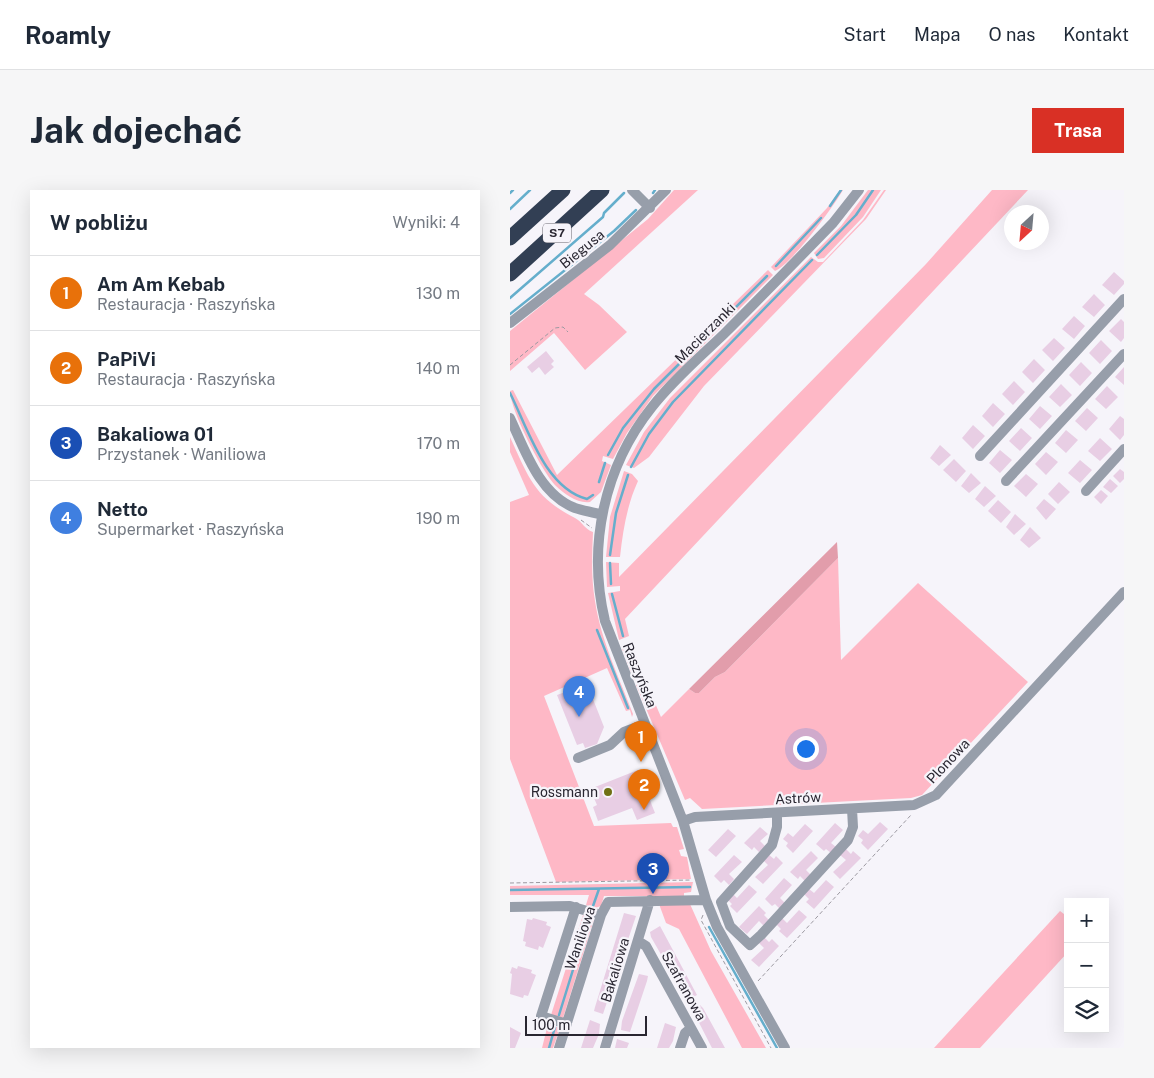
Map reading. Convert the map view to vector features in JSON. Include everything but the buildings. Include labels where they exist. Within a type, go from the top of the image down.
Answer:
[{"type":"highway","name":"S7","points":[[510,238],[563,190]]},
{"type":"highway","name":"S7","points":[[510,274],[602,190]]},
{"type":"street","points":[[632,190],[650,208]]},
{"type":"street","name":"Biegusa","points":[[510,323],[610,245],[650,208],[666,190]]},
{"type":"street","name":"Macierzanki","points":[[602,514],[613,477],[626,446],[654,404],[833,223],[859,190]]},
{"type":"street","points":[[980,456],[1124,299]]},
{"type":"street","points":[[1006,481],[1124,354]]},
{"type":"street","points":[[510,418],[538,475],[547,488],[575,508],[602,514]]},
{"type":"street","points":[[1086,491],[1124,449]]},
{"type":"street","name":"Raszyńska","points":[[602,514],[598,558],[600,600],[613,645],[683,821],[706,900],[717,927],[785,1048]]},
{"type":"street","name":"Plonowa","points":[[914,809],[936,795],[1124,592]]},
{"type":"street","points":[[578,758],[610,745],[624,732],[645,724]]},
{"type":"street","points":[[777,812],[777,827],[772,845],[721,902],[730,926],[750,944],[761,936],[848,840],[853,827],[852,809]]},
{"type":"street","name":"Astrów","points":[[683,821],[695,817],[777,812],[914,809]]},
{"type":"street","name":"Waniliowa","points":[[559,1048],[601,915],[608,902],[613,900],[706,900]]},
{"type":"street","name":"Bakaliowa","points":[[605,1048],[650,900]]},
{"type":"street","points":[[510,907],[576,907],[601,915]]},
{"type":"street","points":[[567,1024],[541,1016],[576,907]]},
{"type":"street","name":"Szafranowa","points":[[638,941],[646,946],[702,1048]]},
{"type":"street","points":[[680,1048],[685,1033],[691,1028]]},
{"type":"path","points":[[510,365],[555,328],[564,327],[568,332]]},
{"type":"path","points":[[751,988],[914,809]]},
{"type":"path","points":[[510,883],[695,880]]},
{"type":"path","points":[[706,913],[701,917],[704,928],[771,1048]]},
{"type":"shaded area","points":[[674,190],[698,190],[584,294],[599,305],[627,332],[585,370],[554,333],[510,371],[510,331],[648,219]]},
{"type":"shaded area","points":[[840,190],[843,190],[811,235],[791,258],[775,271],[771,267],[827,208]]},
{"type":"shaded area","points":[[868,190],[881,190],[863,217],[824,258],[818,259],[814,253],[841,226]]},
{"type":"shaded area","points":[[884,190],[886,190],[866,219],[704,386],[649,457],[634,468],[626,465],[644,432],[670,398],[811,257],[818,262],[823,262],[863,220]]},
{"type":"shaded area","points":[[992,190],[1028,190],[1014,205],[1004,205],[1004,216],[625,619],[629,636],[619,640],[608,593],[620,591],[620,586],[607,587],[606,562],[619,563],[619,577],[926,264]]},
{"type":"shaded area","points":[[768,270],[773,275],[653,396],[627,433],[613,459],[603,456],[602,461],[611,465],[601,492],[590,502],[585,502],[572,498],[556,486],[543,468],[528,440],[515,411],[510,391],[513,390],[557,475]]},
{"type":"shaded area","points":[[510,437],[522,464],[541,494],[593,532],[592,575],[601,630],[633,714],[632,717],[630,710],[626,711],[607,668],[544,696],[594,826],[671,823],[673,827],[677,827],[684,849],[679,850],[681,856],[687,857],[691,879],[556,882],[510,759],[510,502],[529,495],[510,452]]},
{"type":"shaded area","points":[[624,471],[632,474],[638,481],[626,518],[620,557],[606,557],[610,517]]},
{"type":"shaded area","points":[[837,542],[838,558],[725,672],[715,677],[699,693],[689,689]]},
{"type":"shaded area","points":[[838,558],[841,660],[918,583],[1028,682],[922,795],[911,798],[702,809],[690,798],[685,800],[636,685],[645,680],[661,717],[689,689],[699,693],[715,677],[725,672]]},
{"type":"shaded area","points":[[631,641],[643,676],[634,680],[621,646]]},
{"type":"shaded area","points":[[693,882],[691,892],[684,893],[684,896],[604,896],[601,906],[595,908],[586,905],[589,895],[510,895],[510,886]]},
{"type":"shaded area","points":[[659,904],[690,904],[711,951],[766,1048],[742,1048],[679,929],[666,923]]},
{"type":"shaded area","points":[[1060,911],[1064,914],[1064,956],[980,1048],[934,1048]]},
{"type":"shaded area","points":[[583,915],[594,919],[563,1018],[551,1015]]},
{"type":"shaded area","points":[[548,1024],[560,1028],[553,1048],[542,1048]]},
{"type":"waterway","points":[[510,193],[513,190]]},
{"type":"waterway","points":[[510,209],[530,190]]},
{"type":"waterway","points":[[830,206],[841,190]]},
{"type":"waterway","points":[[817,255],[856,215],[873,190]]},
{"type":"waterway","points":[[510,298],[603,217],[604,213],[624,193]]},
{"type":"waterway","points":[[510,314],[614,231],[636,210]]},
{"type":"waterway","points":[[776,266],[821,218]]},
{"type":"waterway","points":[[631,467],[649,434],[673,402],[812,260]]},
{"type":"waterway","points":[[608,455],[623,428],[654,389],[767,276]]},
{"type":"waterway","points":[[510,393],[531,439],[549,470],[572,493],[587,499],[593,495]]},
{"type":"waterway","points":[[599,482],[605,463]]},
{"type":"waterway","points":[[610,555],[616,513],[628,475]]},
{"type":"waterway","points":[[610,563],[611,584]]},
{"type":"waterway","points":[[612,594],[623,636]]},
{"type":"waterway","points":[[597,630],[628,708]]},
{"type":"waterway","points":[[626,646],[637,677]]},
{"type":"waterway","points":[[640,684],[644,696]]},
{"type":"waterway","points":[[510,890],[690,887]]},
{"type":"waterway","points":[[593,906],[599,889]]},
{"type":"waterway","points":[[559,1015],[589,918]]},
{"type":"waterway","points":[[709,927],[777,1048]]},
{"type":"waterway","points":[[549,1048],[555,1027]]},
{"type":"place","name":"Netto","points":[[579,717]]},
{"type":"place","name":"Am Am Kebab","points":[[641,762]]},
{"type":"place","name":"Rossmann","points":[[608,792]]},
{"type":"place","name":"PaPiVi","points":[[644,810]]},
{"type":"place","name":"Bakaliowa 01","points":[[653,894]]}]
